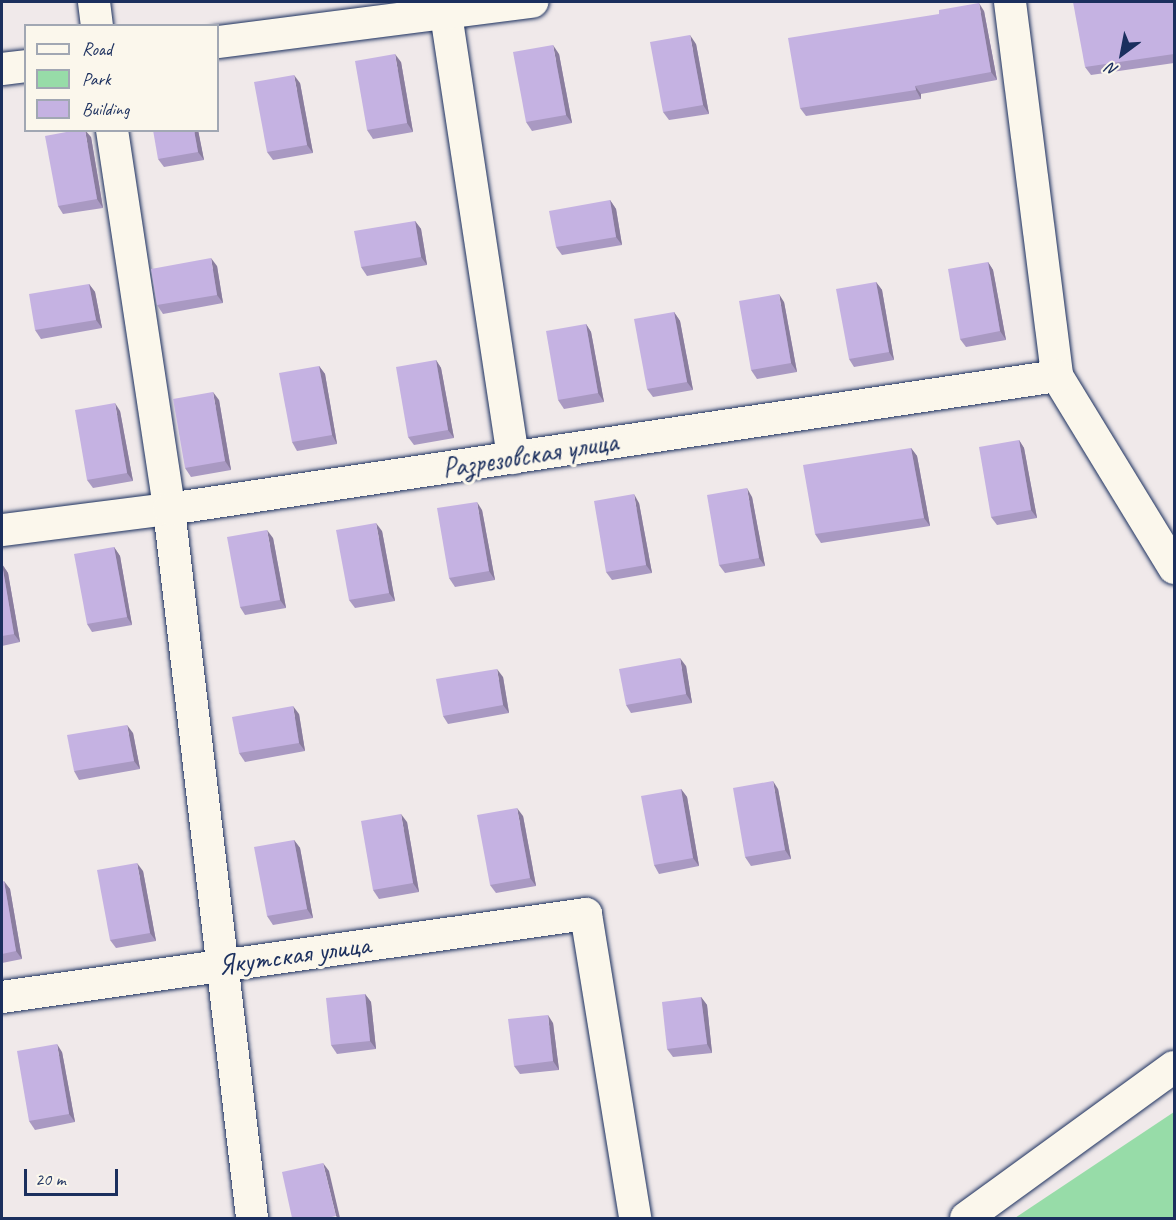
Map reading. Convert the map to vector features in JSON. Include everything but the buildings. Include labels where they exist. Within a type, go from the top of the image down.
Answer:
[{"type":"street","points":[[94,2],[97,24]]},
{"type":"street","points":[[219,42],[532,2]]},
{"type":"street","points":[[1010,2],[1057,376],[1174,568]]},
{"type":"street","points":[[446,14],[513,458]]},
{"type":"street","points":[[2,69],[24,66]]},
{"type":"street","points":[[112,132],[169,509],[252,1218]]},
{"type":"street","name":"Разрезовская улица","points":[[2,530],[169,509],[1057,376]]},
{"type":"street","name":"Якутская улица","points":[[2,997],[586,914],[635,1218]]},
{"type":"street","points":[[966,1218],[1174,1067]]},
{"type":"green space","points":[[1174,1112],[1174,1218],[1015,1218]]}]
